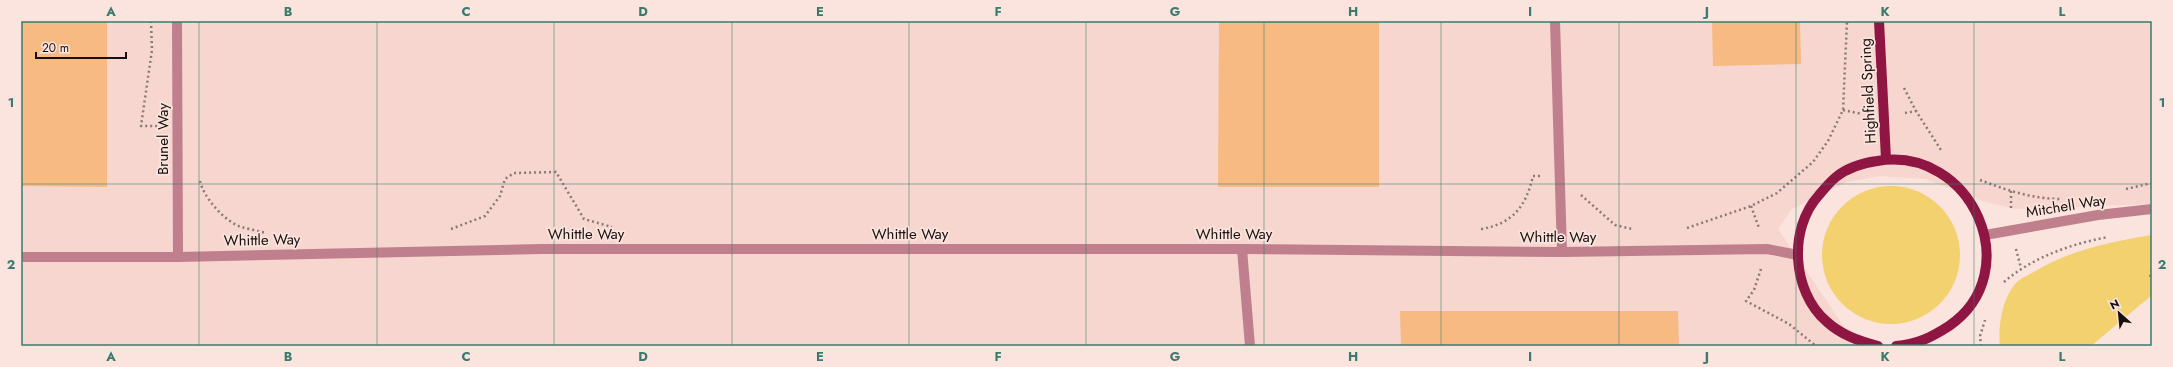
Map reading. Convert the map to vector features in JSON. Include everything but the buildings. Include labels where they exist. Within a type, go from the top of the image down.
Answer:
[{"type":"main road","name":"Highfield Spring","points":[[1879,21],[1886,159]]},
{"type":"main road","name":"Highfield Spring","points":[[1878,346],[1851,338],[1826,321],[1808,296],[1801,280],[1798,256],[1800,233],[1813,202],[1836,177],[1862,163],[1886,159],[1907,160],[1927,165],[1954,182],[1974,206],[1985,235],[1986,264],[1978,292],[1962,317],[1933,342],[1896,346]]},
{"type":"street","name":"Brunel Way","points":[[178,21],[178,257]]},
{"type":"street","points":[[1555,21],[1562,252]]},
{"type":"street","name":"Mitchell Way","points":[[1985,235],[2098,216],[2152,209]]},
{"type":"street","name":"Whittle Way","points":[[21,257],[178,257],[541,249],[1242,249],[1562,252],[1767,249],[1798,256]]},
{"type":"street","points":[[1242,249],[1250,346]]},
{"type":"path","points":[[1685,229],[1751,206],[1777,193],[1813,162],[1828,141],[1843,110],[1847,21]]},
{"type":"path","points":[[1903,83],[1916,111],[1940,150],[1946,154]]},
{"type":"path","points":[[447,231],[485,216],[500,196],[505,179],[514,173],[549,172],[556,172],[584,219],[615,228]]},
{"type":"path","points":[[1475,230],[1497,226],[1520,209],[1530,192],[1534,176],[1560,177]]},
{"type":"path","points":[[199,178],[203,191],[221,213],[240,226],[274,232]]},
{"type":"path","points":[[1978,179],[2002,189],[2043,199],[2063,199]]},
{"type":"path","points":[[2124,190],[2152,183]]},
{"type":"path","points":[[1579,193],[1615,225],[1636,229]]},
{"type":"path","points":[[1751,206],[1767,249],[1754,290],[1746,302],[1789,324],[1816,346]]},
{"type":"path","points":[[2001,285],[2019,269],[2047,254],[2114,236]]},
{"type":"path","points":[[2152,270],[2150,277],[2152,280]]},
{"type":"path","points":[[1981,346],[1980,336],[1988,314]]},
{"type":"shaded area","points":[[21,21],[2152,21],[2152,204],[2016,209],[1982,201],[1925,179],[1880,176],[1847,182],[1792,209],[1778,229],[1857,346],[21,346]]},
{"type":"shaded area","points":[[1884,186],[1898,186],[1917,191],[1940,206],[1955,229],[1959,242],[1959,268],[1955,281],[1940,304],[1917,319],[1898,324],[1884,324],[1865,319],[1842,304],[1827,281],[1822,262],[1822,248],[1827,229],[1842,206],[1865,191]]},
{"type":"shaded area","points":[[2152,235],[2152,295],[2091,346],[2000,346],[2002,312],[2012,288],[2020,279],[2060,258],[2090,248]]}]
